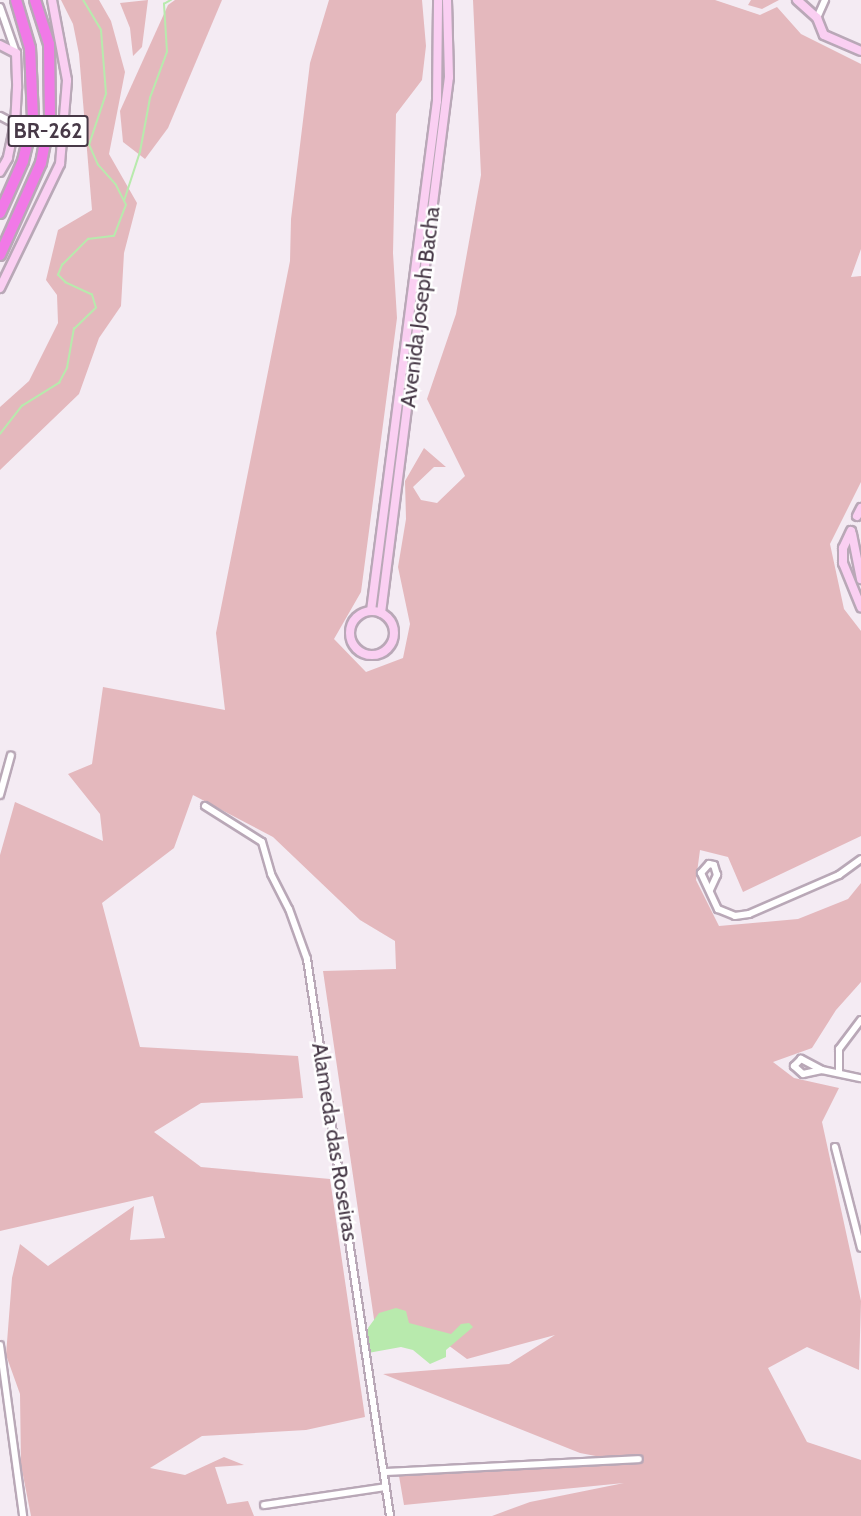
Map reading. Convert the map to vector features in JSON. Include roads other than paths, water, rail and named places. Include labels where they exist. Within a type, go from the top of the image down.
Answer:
[{"type":"highway","name":"BR-262","points":[[0,213],[28,142],[33,84],[30,48],[16,0]]},
{"type":"highway","name":"BR-262","points":[[0,255],[41,163],[50,117],[49,44],[35,0]]},
{"type":"highway","name":"BR-262","points":[[0,199],[28,142]]},
{"type":"main road","name":"BR-262","points":[[0,288],[60,164],[67,80],[52,0]]},
{"type":"main road","name":"Avenida Joseph Bacha","points":[[371,611],[437,100],[438,0]]},
{"type":"main road","name":"Avenida Joseph Bacha","points":[[381,613],[449,77],[447,0]]},
{"type":"main road","points":[[798,0],[817,18],[824,35],[861,51]]},
{"type":"main road","points":[[0,45],[16,53],[15,124],[8,158],[0,172]]},
{"type":"main road","points":[[851,531],[861,579]]},
{"type":"main road","points":[[851,531],[843,548],[843,563],[861,607]]},
{"type":"main road","points":[[371,611],[381,613],[391,622],[394,636],[383,653],[369,655],[356,648],[350,636],[353,622],[371,611]]},
{"type":"street","points":[[817,18],[825,0]]},
{"type":"street","points":[[0,7],[16,53]]},
{"type":"street","points":[[0,116],[15,124]]},
{"type":"street","points":[[851,531],[859,512]]},
{"type":"street","points":[[0,795],[11,755]]},
{"type":"street","name":"Alameda das Roseiras","points":[[205,807],[262,842],[271,874],[289,909],[307,959],[390,1516]]},
{"type":"street","points":[[710,890],[722,912],[735,916],[749,914],[839,875],[861,859]]},
{"type":"street","points":[[839,1071],[839,1049],[861,1020]]},
{"type":"street","points":[[822,1070],[839,1071],[861,1078]]},
{"type":"street","points":[[835,1147],[861,1248]]},
{"type":"street","points":[[0,1345],[23,1516]]},
{"type":"street","points":[[384,1472],[639,1459]]},
{"type":"street","points":[[264,1505],[386,1487]]},
{"type":"waterway","points":[[0,434],[22,406],[59,383],[67,368],[74,329],[96,308],[92,295],[66,283],[58,275],[62,265],[88,239],[114,236],[126,205],[116,185],[98,165],[89,145],[106,94],[101,30],[83,0]]},
{"type":"waterway","points":[[124,201],[140,152],[150,98],[167,52],[164,4],[171,0]]}]
